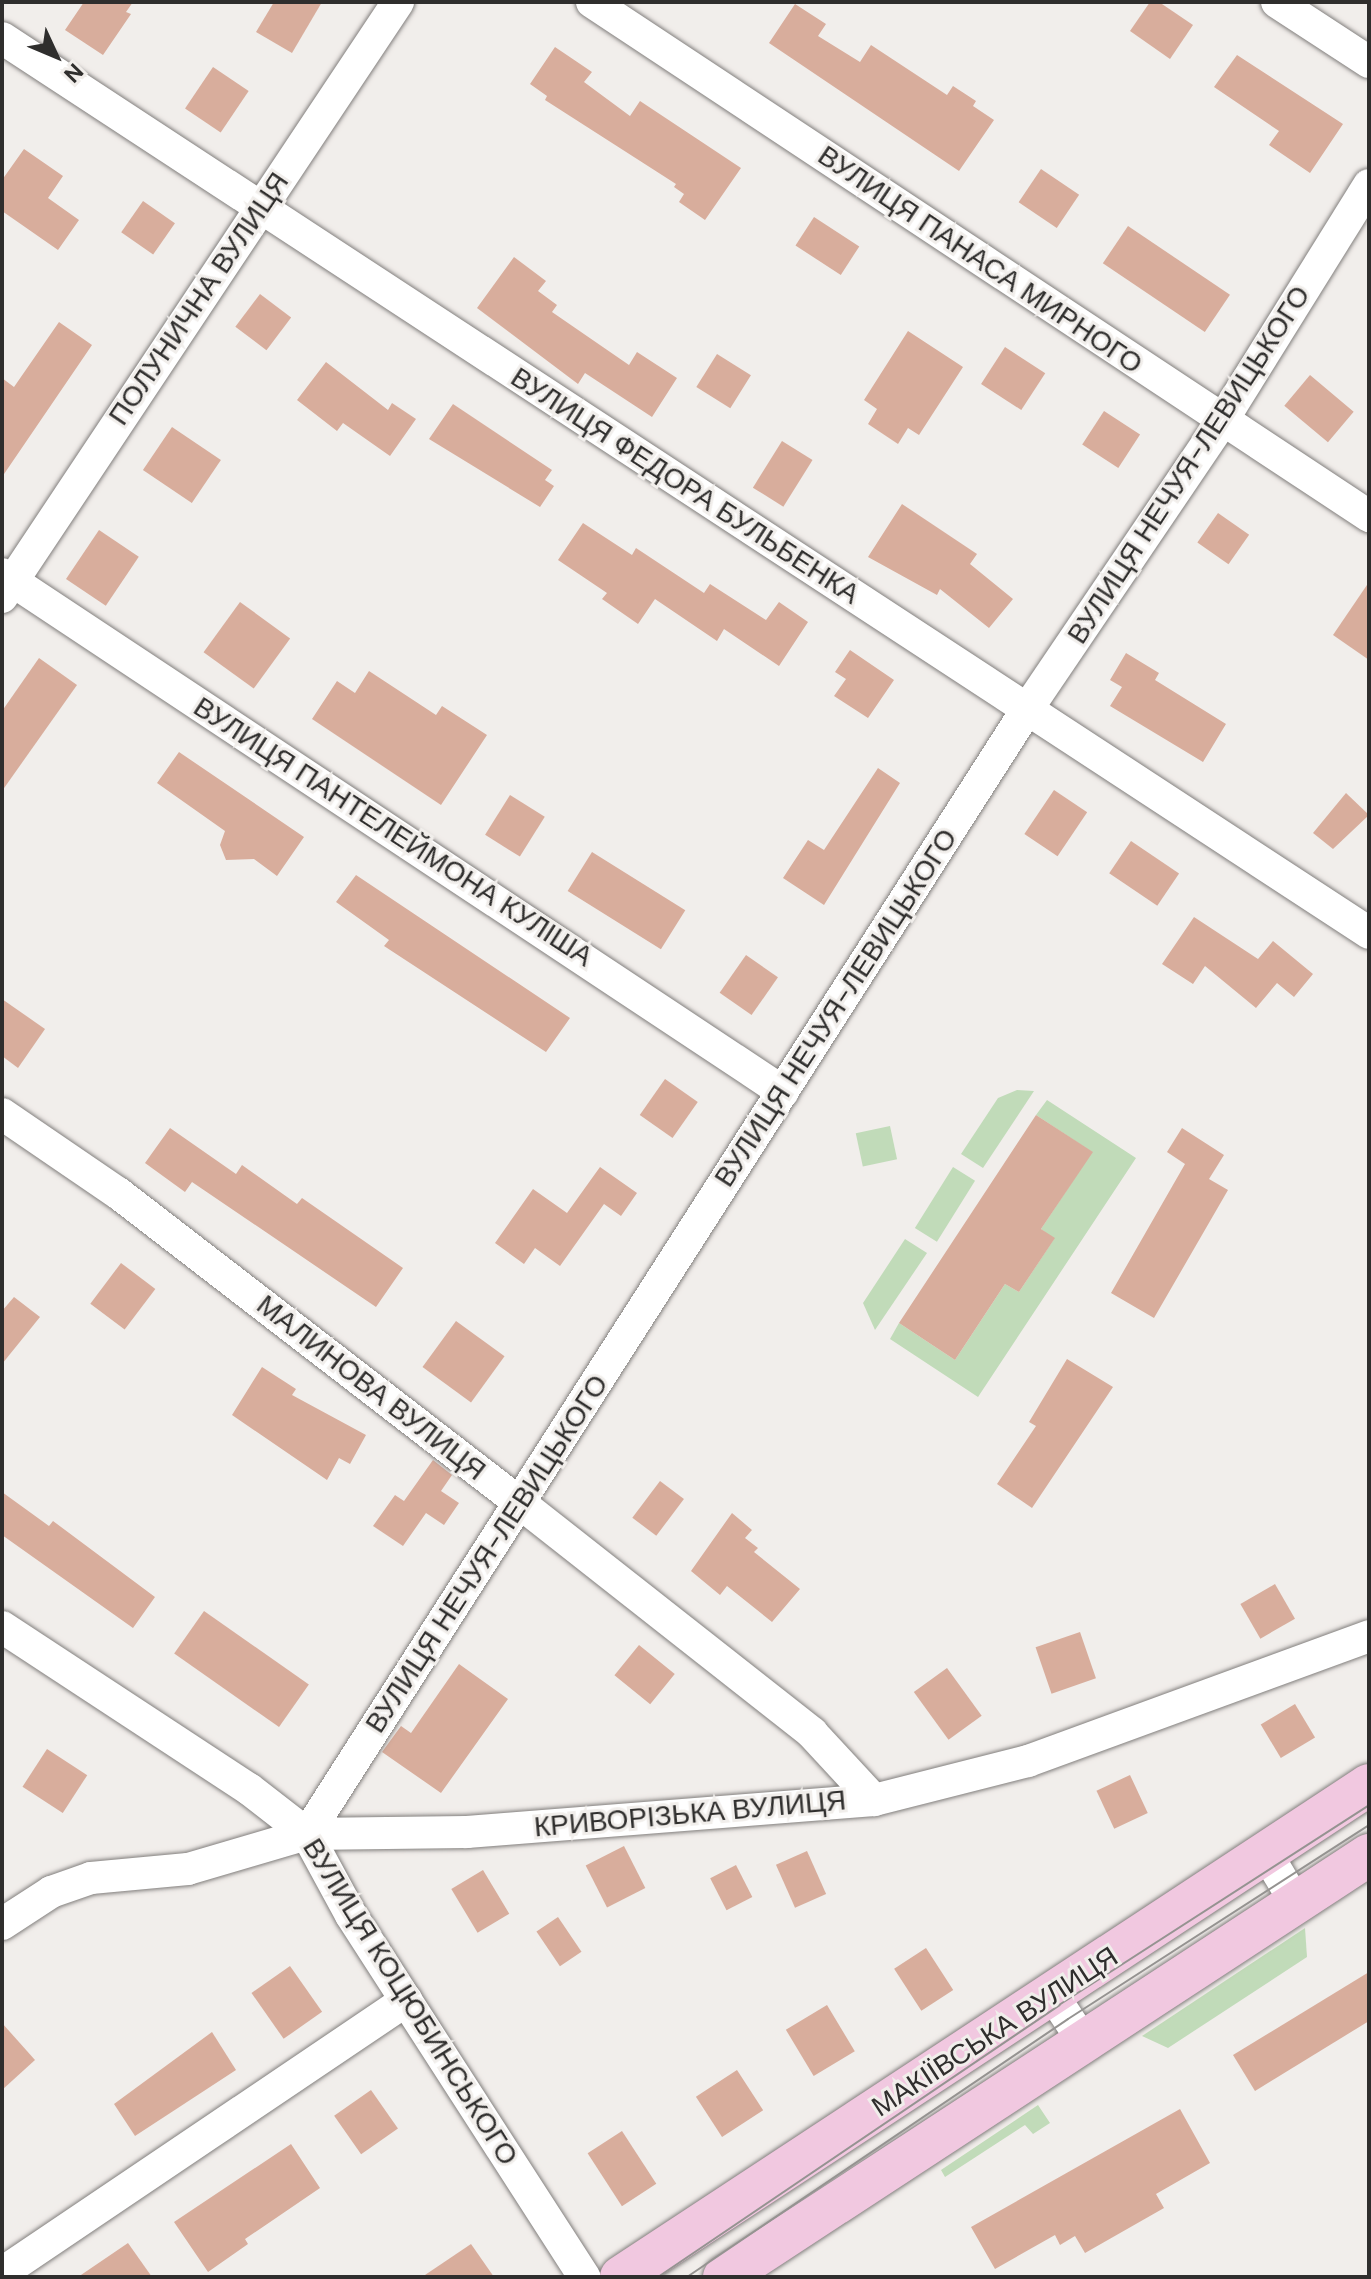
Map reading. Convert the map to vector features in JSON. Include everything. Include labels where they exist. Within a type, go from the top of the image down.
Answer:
[{"type":"main road","name":"МАКІЇВСЬКА ВУЛИЦЯ","points":[[621,2277],[1369,1785]]},
{"type":"main road","name":"МАКІЇВСЬКА ВУЛИЦЯ","points":[[724,2277],[1369,1855]]},
{"type":"street","name":"ПОЛУНИЧНА ВУЛИЦЯ","points":[[5,584],[398,2]]},
{"type":"street","name":"ВУЛИЦЯ ПАНАСА МИРНОГО","points":[[592,2],[1369,516]]},
{"type":"street","points":[[1277,2],[1369,62]]},
{"type":"street","name":"ВУЛИЦЯ ФЕДОРА БУЛЬБЕНКА","points":[[2,38],[1369,933]]},
{"type":"street","name":"ВУЛИЦЯ НЕЧУЯ-ЛЕВИЦЬКОГО","points":[[307,1834],[1026,711],[1222,421],[1369,185]]},
{"type":"street","name":"ВУЛИЦЯ ПАНТЕЛЕЙМОНА КУЛІША","points":[[5,584],[783,1092]]},
{"type":"street","name":"МАЛИНОВА ВУЛИЦЯ","points":[[2,1114],[118,1193],[520,1503],[812,1733],[874,1800]]},
{"type":"street","name":"ВУЛИЦЯ КОЦЮБИНСЬКОГО","points":[[2,1627],[249,1789],[307,1834],[406,2000],[584,2277]]},
{"type":"street","name":"КРИВОРІЗЬКА ВУЛИЦЯ","points":[[2,1924],[51,1892],[91,1878],[188,1869],[307,1834],[467,1832],[874,1800],[1028,1761],[1369,1636]]},
{"type":"street","points":[[1266,1853],[1296,1903]]},
{"type":"street","points":[[1052,1994],[1083,2041]]},
{"type":"street","points":[[2,2273],[406,2000]]},
{"type":"green space","points":[[1017,1090],[1034,1091],[983,1168],[961,1154],[998,1098]]},
{"type":"green space","points":[[1047,1100],[1136,1158],[978,1397],[890,1339],[899,1323],[955,1360],[1005,1284],[1019,1292],[1054,1239],[1041,1229],[1092,1152],[1036,1115]]},
{"type":"green space","points":[[890,1126],[897,1159],[863,1167],[856,1133]]},
{"type":"green space","points":[[953,1167],[975,1181],[937,1242],[915,1228]]},
{"type":"green space","points":[[905,1239],[927,1253],[875,1330],[863,1303]]},
{"type":"green space","points":[[1305,1928],[1307,1957],[1168,2048],[1142,2036]]},
{"type":"green space","points":[[1038,2105],[1050,2123],[1033,2134],[1025,2125],[945,2177],[941,2170]]},
{"type":"building","points":[[84,2],[133,2],[126,12],[131,14],[103,55],[65,30]]},
{"type":"building","points":[[274,2],[322,2],[292,53],[256,32]]},
{"type":"building","points":[[1150,2],[1159,2],[1193,25],[1170,59],[1130,31]]},
{"type":"building","points":[[795,4],[826,24],[818,36],[860,62],[871,45],[947,95],[953,86],[976,101],[973,106],[994,120],[959,171],[769,43]]},
{"type":"building","points":[[555,47],[592,72],[584,82],[630,116],[640,101],[741,168],[705,220],[679,202],[684,194],[674,187],[676,184],[545,100],[547,96],[530,84]]},
{"type":"building","points":[[1237,55],[1343,124],[1310,173],[1269,145],[1279,131],[1214,87]]},
{"type":"building","points":[[213,67],[249,91],[221,132],[185,108]]},
{"type":"building","points":[[24,149],[63,176],[48,198],[79,220],[58,250],[2,211],[2,180]]},
{"type":"building","points":[[1041,169],[1079,195],[1057,228],[1019,202]]},
{"type":"building","points":[[143,201],[175,223],[153,254],[121,232]]},
{"type":"building","points":[[814,217],[859,246],[841,275],[795,246]]},
{"type":"building","points":[[1128,226],[1230,295],[1205,332],[1103,263]]},
{"type":"building","points":[[514,257],[546,281],[538,291],[557,305],[552,312],[629,365],[637,352],[677,378],[652,417],[585,373],[578,384],[477,308]]},
{"type":"building","points":[[260,294],[291,317],[266,350],[235,327]]},
{"type":"building","points":[[59,322],[92,345],[2,477],[2,378],[14,387]]},
{"type":"building","points":[[908,331],[963,367],[919,435],[908,428],[898,444],[868,424],[877,409],[864,400]]},
{"type":"building","points":[[1005,347],[1045,373],[1021,410],[981,384]]},
{"type":"building","points":[[717,354],[751,375],[730,408],[696,387]]},
{"type":"building","points":[[326,362],[388,410],[392,403],[416,419],[390,456],[343,423],[337,431],[297,400]]},
{"type":"building","points":[[1310,375],[1354,412],[1328,442],[1284,406]]},
{"type":"building","points":[[453,404],[552,470],[545,480],[554,486],[540,507],[429,439]]},
{"type":"building","points":[[1104,411],[1140,434],[1118,468],[1082,445]]},
{"type":"building","points":[[172,427],[221,460],[192,503],[143,470]]},
{"type":"building","points":[[782,441],[813,460],[783,507],[753,488]]},
{"type":"building","points":[[902,504],[977,554],[970,564],[1013,599],[989,628],[940,589],[937,595],[868,557]]},
{"type":"building","points":[[1218,513],[1249,535],[1228,564],[1197,542]]},
{"type":"building","points":[[583,523],[632,555],[636,548],[704,593],[710,584],[766,620],[779,602],[808,622],[779,666],[724,629],[717,641],[655,599],[638,624],[602,599],[607,593],[558,560]]},
{"type":"building","points":[[99,530],[139,557],[106,606],[66,579]]},
{"type":"building","points":[[1369,582],[1369,660],[1333,635]]},
{"type":"building","points":[[240,602],[290,638],[254,689],[204,652]]},
{"type":"building","points":[[850,650],[894,680],[868,718],[834,696],[846,679],[835,672]]},
{"type":"building","points":[[1126,653],[1159,673],[1155,680],[1226,724],[1203,762],[1110,706],[1122,687],[1110,680]]},
{"type":"building","points":[[39,658],[77,685],[2,791],[2,711]]},
{"type":"building","points":[[369,671],[436,715],[442,706],[487,735],[441,805],[312,719],[337,681],[355,693]]},
{"type":"building","points":[[179,752],[304,837],[277,876],[254,859],[226,860],[220,845],[225,831],[157,783]]},
{"type":"building","points":[[878,768],[900,783],[824,905],[783,878],[808,840],[824,850]]},
{"type":"building","points":[[1054,790],[1087,812],[1058,856],[1024,834]]},
{"type":"building","points":[[1346,793],[1369,815],[1333,849],[1313,833]]},
{"type":"building","points":[[510,795],[545,817],[520,857],[485,835]]},
{"type":"building","points":[[1131,841],[1179,873],[1157,906],[1109,873]]},
{"type":"building","points":[[592,852],[685,910],[661,949],[568,891]]},
{"type":"building","points":[[356,875],[570,1018],[546,1052],[384,946],[389,940],[336,902]]},
{"type":"building","points":[[1194,917],[1258,959],[1273,941],[1313,974],[1294,997],[1277,983],[1256,1008],[1205,966],[1193,984],[1162,964]]},
{"type":"building","points":[[746,955],[778,977],[752,1015],[720,993]]},
{"type":"building","points":[[2,999],[45,1029],[18,1068],[2,1056]]},
{"type":"building","points":[[665,1079],[698,1102],[673,1138],[640,1115]]},
{"type":"building","points":[[1036,1115],[1093,1152],[1041,1229],[1055,1238],[1019,1292],[1005,1284],[955,1360],[899,1323]]},
{"type":"building","points":[[170,1128],[236,1174],[242,1165],[297,1204],[302,1198],[403,1268],[376,1307],[192,1182],[185,1192],[145,1163]]},
{"type":"building","points":[[1182,1128],[1224,1155],[1209,1179],[1228,1190],[1154,1318],[1111,1293],[1185,1164],[1167,1152]]},
{"type":"building","points":[[600,1167],[637,1193],[621,1216],[604,1204],[560,1266],[535,1248],[524,1264],[495,1243],[533,1189],[567,1213]]},
{"type":"building","points":[[121,1263],[155,1289],[125,1330],[90,1304]]},
{"type":"building","points":[[14,1297],[40,1317],[2,1364],[2,1311]]},
{"type":"building","points":[[456,1321],[505,1356],[471,1402],[422,1367]]},
{"type":"building","points":[[1067,1359],[1113,1387],[1032,1508],[997,1484],[1036,1426],[1029,1422]]},
{"type":"building","points":[[262,1367],[296,1389],[292,1395],[366,1435],[350,1464],[339,1458],[327,1480],[232,1415]]},
{"type":"building","points":[[433,1460],[452,1475],[441,1491],[459,1503],[444,1525],[426,1513],[403,1546],[373,1526],[395,1495],[404,1501]]},
{"type":"building","points":[[660,1481],[684,1499],[656,1536],[632,1518]]},
{"type":"building","points":[[2,1492],[49,1526],[53,1521],[155,1597],[133,1628],[2,1535]]},
{"type":"building","points":[[732,1513],[752,1530],[745,1538],[758,1548],[754,1552],[800,1589],[772,1622],[727,1586],[720,1595],[691,1571]]},
{"type":"building","points":[[1275,1584],[1295,1619],[1260,1639],[1240,1604]]},
{"type":"building","points":[[204,1611],[309,1684],[279,1727],[174,1654]]},
{"type":"building","points":[[1080,1632],[1096,1678],[1052,1694],[1036,1647]]},
{"type":"building","points":[[639,1645],[675,1674],[650,1704],[614,1675]]},
{"type":"building","points":[[459,1664],[508,1699],[441,1793],[382,1752],[401,1726],[411,1733]]},
{"type":"building","points":[[947,1668],[982,1716],[949,1740],[914,1692]]},
{"type":"building","points":[[1295,1704],[1315,1737],[1281,1758],[1261,1725]]},
{"type":"building","points":[[47,1749],[87,1775],[63,1813],[22,1787]]},
{"type":"building","points":[[1130,1775],[1148,1813],[1114,1829],[1096,1791]]},
{"type":"building","points":[[624,1846],[645,1888],[607,1907],[586,1866]]},
{"type":"building","points":[[807,1851],[826,1894],[795,1908],[776,1865]]},
{"type":"building","points":[[736,1865],[752,1897],[727,1910],[710,1878]]},
{"type":"building","points":[[483,1870],[509,1914],[478,1933],[451,1889]]},
{"type":"building","points":[[558,1917],[581,1952],[560,1966],[536,1932]]},
{"type":"building","points":[[926,1948],[953,1990],[921,2011],[894,1969]]},
{"type":"building","points":[[290,1966],[322,2012],[284,2039],[251,1993]]},
{"type":"building","points":[[1369,1972],[1369,2021],[1255,2091],[1233,2055]]},
{"type":"building","points":[[827,2005],[855,2051],[814,2076],[786,2030]]},
{"type":"building","points":[[2,2023],[35,2060],[2,2090]]},
{"type":"building","points":[[212,2032],[236,2070],[135,2136],[114,2104]]},
{"type":"building","points":[[737,2070],[763,2110],[722,2137],[696,2097]]},
{"type":"building","points":[[371,2090],[398,2129],[361,2154],[334,2116]]},
{"type":"building","points":[[1180,2109],[1210,2163],[1156,2194],[1164,2208],[1085,2253],[1075,2236],[1060,2245],[1055,2235],[995,2269],[971,2227]]},
{"type":"building","points":[[622,2131],[656,2184],[622,2206],[588,2153]]},
{"type":"building","points":[[291,2144],[320,2188],[245,2239],[248,2244],[208,2272],[174,2222]]},
{"type":"building","points":[[128,2243],[152,2277],[78,2277]]},
{"type":"building","points":[[471,2244],[494,2277],[422,2277]]},
{"type":"tram line","points":[[658,2277],[1059,2005],[1369,1805]]},
{"type":"tram line","points":[[687,2277],[1068,2019],[1369,1825]]}]
